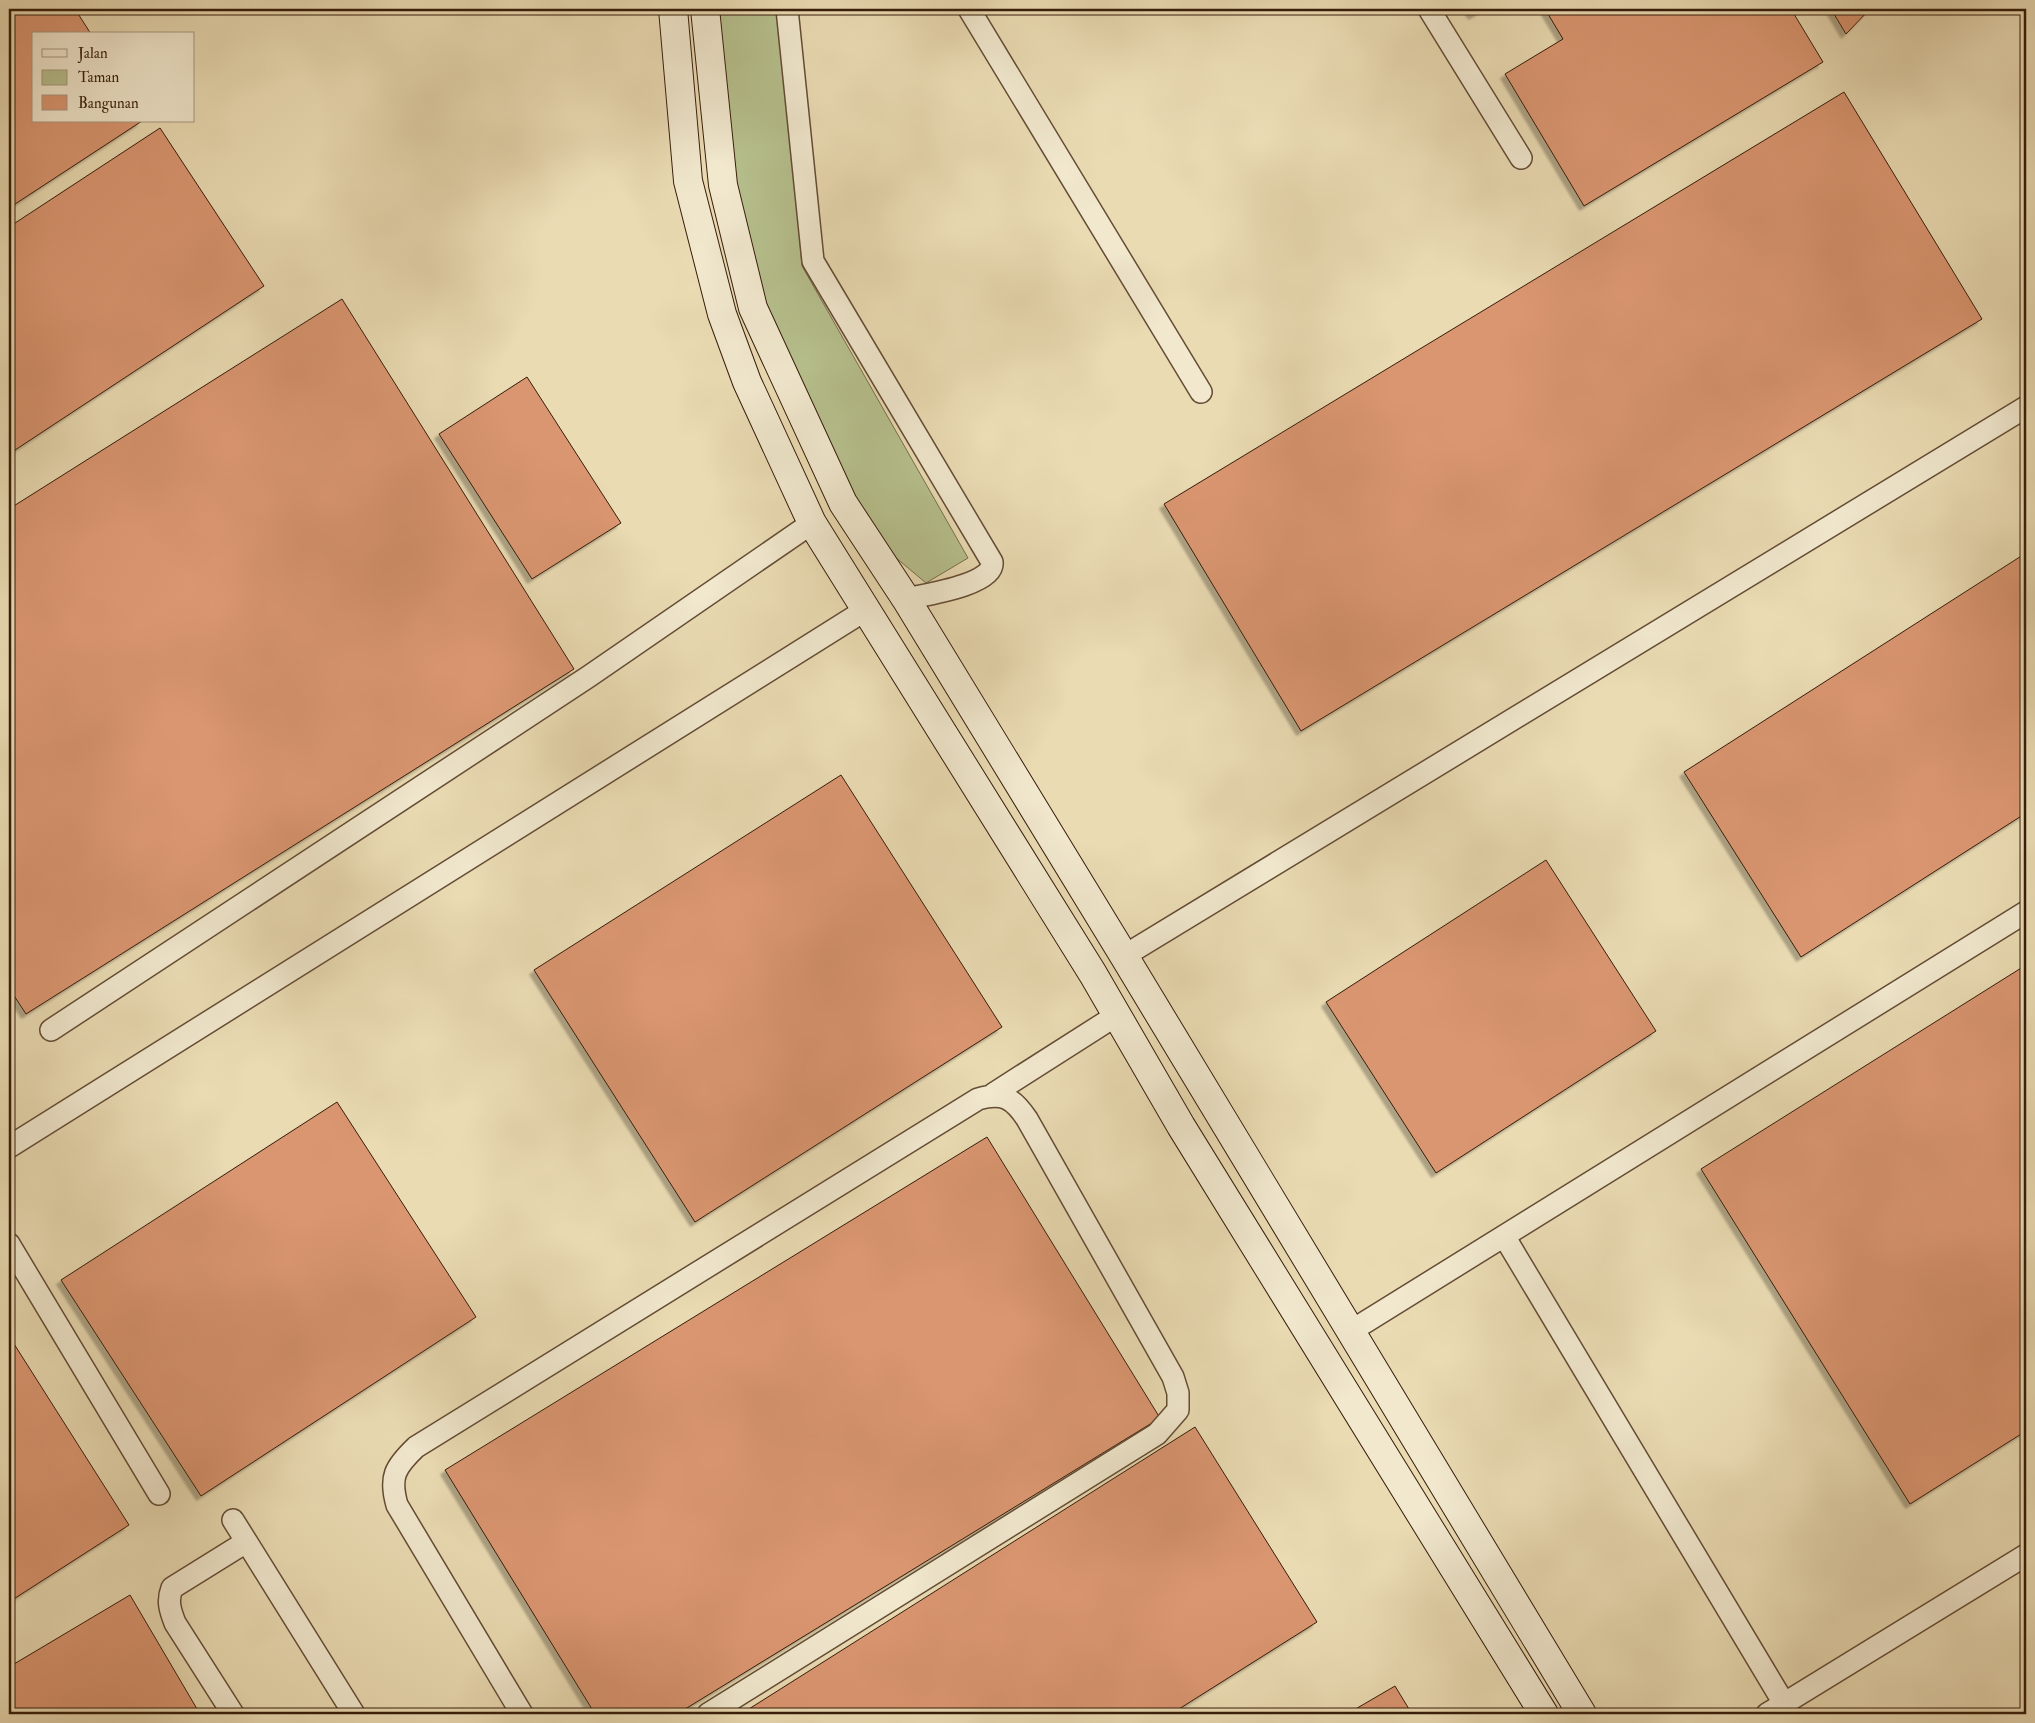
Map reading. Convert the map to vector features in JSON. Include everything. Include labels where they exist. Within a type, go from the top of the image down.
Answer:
[{"type":"main road","points":[[673,9],[688,180],[722,314],[747,382],[812,523],[1117,1015],[1181,1126],[1544,1714]]},
{"type":"main road","points":[[705,9],[723,185],[754,308],[843,503],[906,599],[1124,956],[1582,1714]]},
{"type":"lane","points":[[787,9],[813,261],[992,562],[989,573],[975,582],[906,599]]},
{"type":"lane","points":[[969,9],[1201,392]]},
{"type":"lane","points":[[1429,9],[1521,158]]},
{"type":"lane","points":[[1124,956],[2026,407]]},
{"type":"lane","points":[[51,1030],[595,671],[812,523]]},
{"type":"lane","points":[[9,1147],[867,610]]},
{"type":"lane","points":[[1351,1331],[2026,912]]},
{"type":"lane","points":[[522,1714],[397,1505],[393,1489],[395,1474],[403,1460],[416,1447],[978,1098],[993,1094],[1117,1015]]},
{"type":"lane","points":[[708,1714],[1157,1434],[1178,1410],[1178,1394],[1173,1377],[1027,1119],[1019,1107],[1011,1100],[993,1094]]},
{"type":"lane","points":[[1504,1236],[1776,1709],[2026,1555]]},
{"type":"lane","points":[[9,1244],[159,1494]]},
{"type":"lane","points":[[232,1520],[354,1714]]},
{"type":"lane","points":[[233,1714],[175,1622],[169,1607],[169,1601],[172,1588],[246,1542]]},
{"type":"green space","points":[[710,9],[780,9],[802,266],[968,558],[926,583],[876,541],[764,321],[723,185]]},
{"type":"building","points":[[9,9],[75,9],[90,32],[32,32],[32,122],[140,122],[9,208]]},
{"type":"building","points":[[1469,9],[1483,9],[1473,15]]},
{"type":"building","points":[[1545,9],[1791,9],[1823,62],[1584,206],[1505,74],[1563,39]]},
{"type":"building","points":[[1831,9],[1870,9],[1846,34]]},
{"type":"building","points":[[1844,92],[1982,319],[1301,731],[1164,504]]},
{"type":"building","points":[[160,128],[264,286],[9,454],[9,227]]},
{"type":"building","points":[[342,299],[574,669],[26,1014],[9,988],[9,509]]},
{"type":"building","points":[[527,377],[621,523],[532,579],[439,434]]},
{"type":"building","points":[[2026,553],[2026,813],[1801,957],[1684,772]]},
{"type":"building","points":[[841,775],[1002,1027],[695,1222],[534,970]]},
{"type":"building","points":[[1546,860],[1656,1031],[1436,1173],[1326,1002]]},
{"type":"building","points":[[2026,965],[2026,1431],[1910,1504],[1701,1169]]},
{"type":"building","points":[[337,1102],[476,1317],[201,1496],[61,1280]]},
{"type":"building","points":[[987,1137],[1160,1418],[677,1714],[595,1714],[445,1470]]},
{"type":"building","points":[[9,1336],[129,1525],[9,1602]]},
{"type":"building","points":[[1195,1427],[1317,1622],[1171,1714],[741,1714]]},
{"type":"building","points":[[130,1595],[200,1714],[9,1714],[9,1667]]},
{"type":"building","points":[[1395,1686],[1412,1714],[1347,1714]]}]
